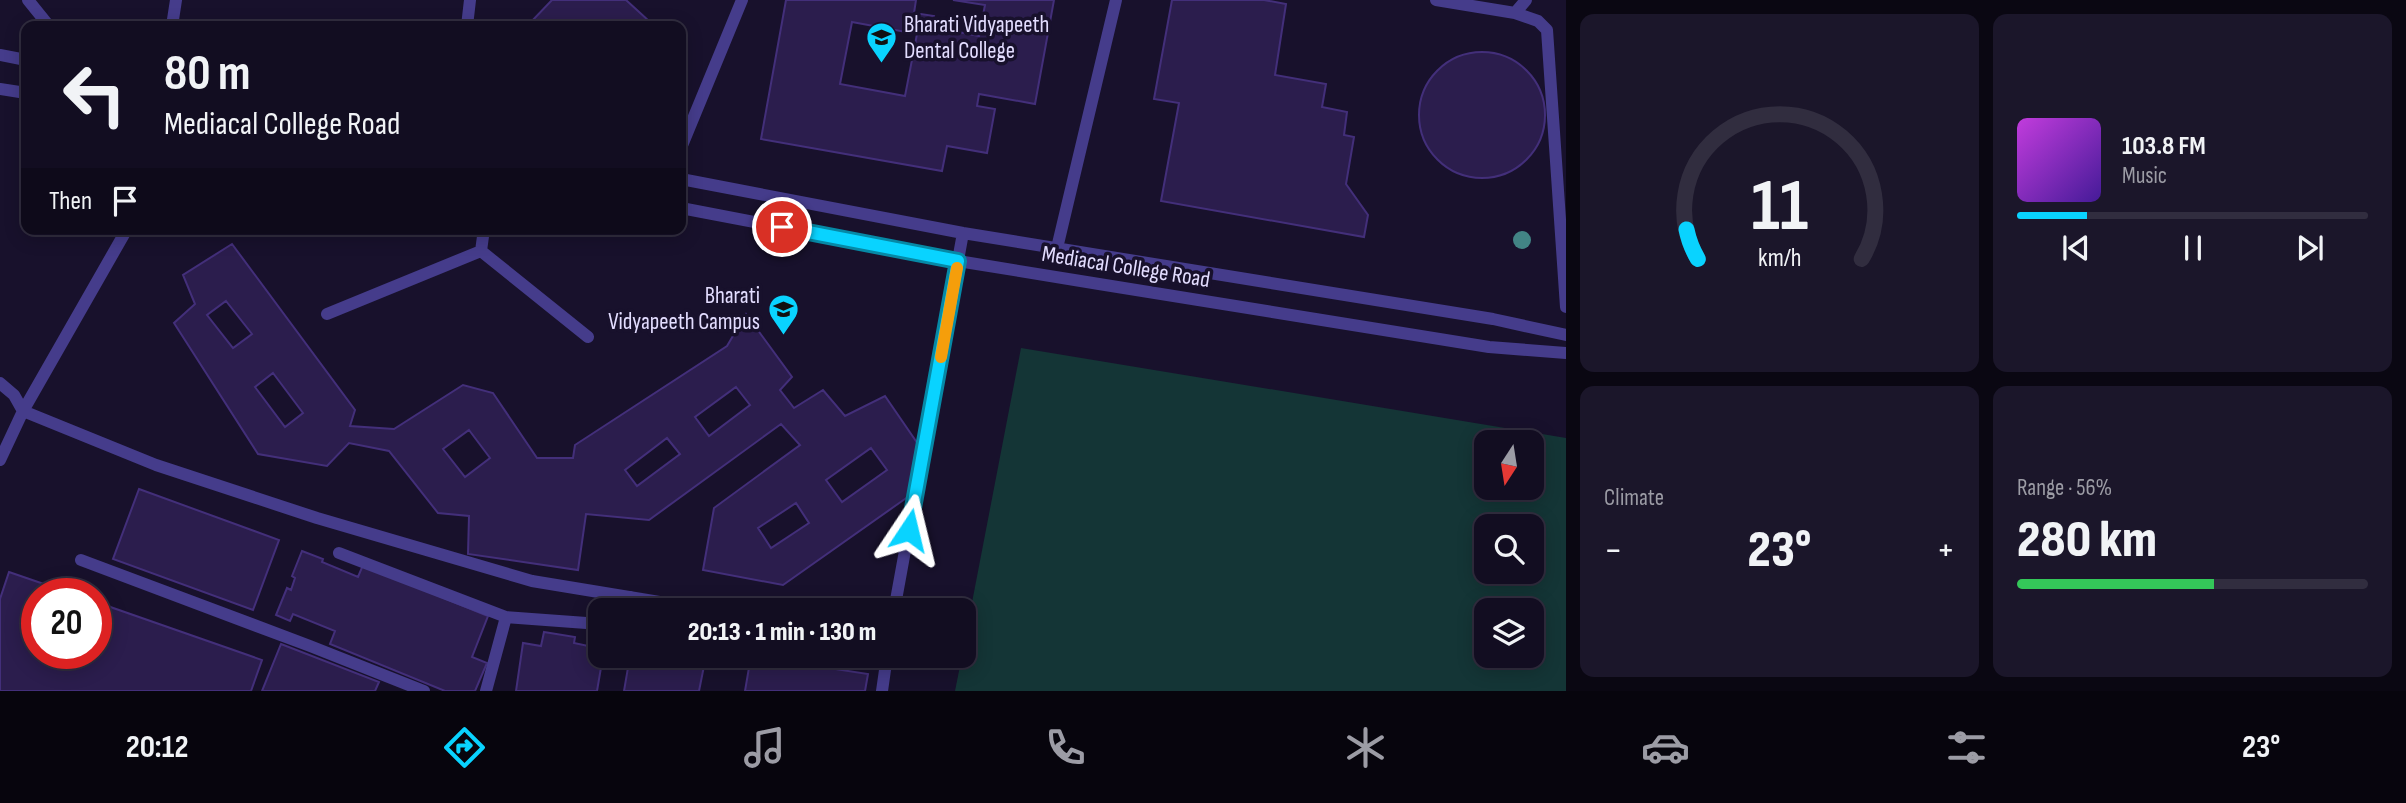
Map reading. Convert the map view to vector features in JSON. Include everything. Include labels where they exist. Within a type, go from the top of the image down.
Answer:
[{"type":"lane","points":[[28,0],[45,21]]},
{"type":"lane","points":[[173,21],[176,0]]},
{"type":"lane","points":[[468,21],[470,0]]},
{"type":"lane","points":[[686,136],[742,0]]},
{"type":"lane","points":[[1057,248],[1116,0]]},
{"type":"lane","points":[[1436,0],[1515,13],[1538,21],[1547,30],[1566,307]]},
{"type":"lane","points":[[1515,13],[1525,0]]},
{"type":"lane","points":[[0,55],[21,59]]},
{"type":"lane","points":[[0,89],[21,92]]},
{"type":"lane","points":[[686,179],[963,233],[1493,319],[1566,335]]},
{"type":"lane","name":"Mediacal College Road","points":[[686,209],[958,261],[1489,347],[1566,353]]},
{"type":"lane","points":[[896,598],[963,233]]},
{"type":"lane","points":[[0,460],[23,411],[124,235]]},
{"type":"lane","points":[[481,251],[483,235]]},
{"type":"lane","points":[[327,314],[481,251]]},
{"type":"lane","points":[[481,251],[587,337]]},
{"type":"lane","points":[[0,383],[14,395],[23,411],[156,465],[317,518],[531,581],[638,598]]},
{"type":"lane","points":[[339,553],[506,617],[588,623]]},
{"type":"lane","points":[[81,560],[424,691]]},
{"type":"lane","points":[[485,691],[506,617]]},
{"type":"lane","points":[[882,691],[885,668]]},
{"type":"green space","points":[[1021,348],[1518,430],[1474,430],[1474,500],[1544,500],[1544,434],[1566,438],[1566,691],[955,691],[960,668],[976,668],[976,598],[973,598]]},
{"type":"building","points":[[552,0],[626,0],[649,21],[532,21]]},
{"type":"building","points":[[786,0],[916,0],[914,13],[934,16],[932,27],[979,36],[985,5],[953,0],[1054,0],[1035,104],[979,94],[977,106],[995,109],[987,153],[947,146],[942,171],[761,139]],"holes":[[[852,22],[917,34],[905,96],[840,84]]]},
{"type":"building","points":[[1172,0],[1264,0],[1286,4],[1275,75],[1326,84],[1322,107],[1347,112],[1344,135],[1354,137],[1346,184],[1368,215],[1364,237],[1161,201],[1179,103],[1154,99]]},
{"type":"building","points":[[1482,52],[1506,57],[1526,71],[1540,91],[1545,115],[1540,139],[1526,159],[1506,173],[1482,178],[1458,173],[1438,159],[1424,139],[1419,115],[1424,91],[1438,71],[1458,57]]},
{"type":"building","points":[[232,244],[355,410],[350,426],[394,429],[463,385],[493,393],[537,458],[573,458],[575,445],[727,346],[746,314],[792,377],[780,390],[794,408],[823,390],[845,416],[885,396],[920,447],[912,494],[783,585],[703,570],[714,508],[800,445],[781,424],[649,520],[586,514],[578,570],[468,554],[469,516],[438,513],[389,451],[349,443],[327,466],[258,454],[174,323],[195,304],[183,275]],"holes":[[[226,301],[252,334],[233,348],[207,315]],[[273,373],[303,413],[285,427],[255,387]],[[736,387],[750,405],[709,436],[695,417]],[[469,430],[490,458],[465,477],[443,449]],[[667,438],[680,454],[637,486],[625,470]],[[871,448],[887,470],[842,502],[826,480]],[[796,503],[809,523],[771,548],[758,528]]]},
{"type":"building","points":[[139,489],[279,540],[253,610],[113,559]]},
{"type":"building","points":[[302,551],[358,577],[363,565],[488,616],[472,657],[487,663],[475,691],[445,691],[330,644],[335,631],[293,614],[290,621],[276,615],[287,588],[291,590],[295,578],[292,576]]},
{"type":"building","points":[[9,572],[26,578],[21,578],[21,669],[112,669],[112,608],[262,660],[251,691],[0,691],[0,599]]},
{"type":"building","points":[[544,632],[575,637],[574,643],[588,646],[588,668],[601,668],[597,691],[516,691],[523,643],[541,646]]},
{"type":"building","points":[[281,644],[379,682],[375,691],[262,691]]},
{"type":"building","points":[[628,668],[704,668],[699,691],[624,691]]},
{"type":"building","points":[[749,668],[829,668],[868,674],[865,691],[745,691]]},
{"type":"slow traffic","points":[[941,357],[957,268]]},
{"type":"place","name":"Bharati Vidyapeeth Dental College","points":[[881,65]]},
{"type":"place","name":"Bharati Vidyapeeth Campus","points":[[783,336]]},
{"type":"route","points":[[782,227],[958,261],[909,530]]}]
